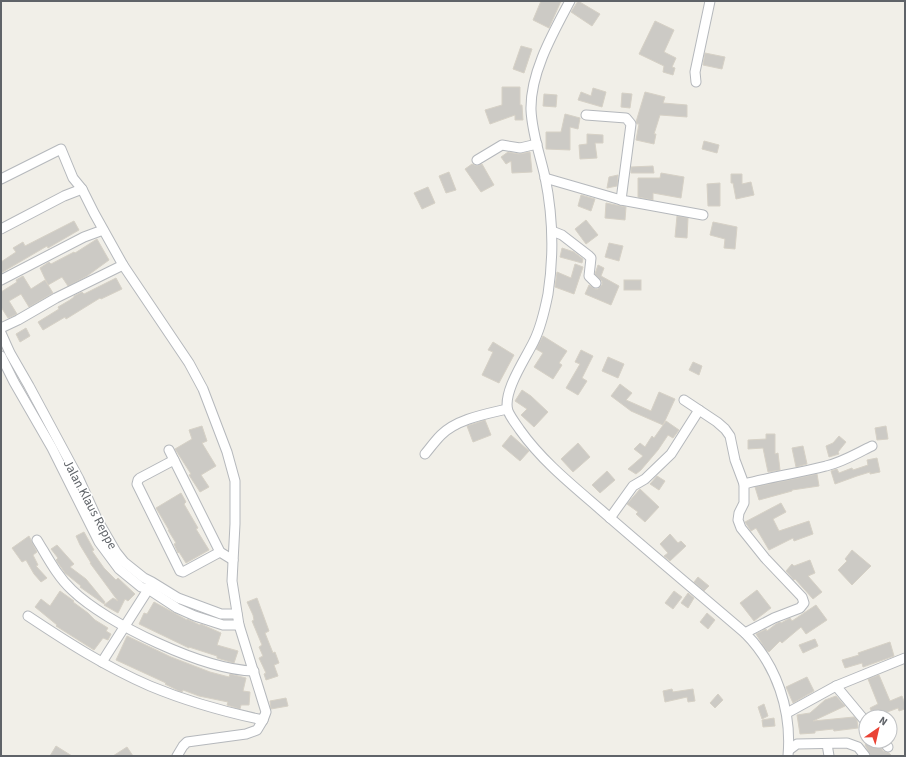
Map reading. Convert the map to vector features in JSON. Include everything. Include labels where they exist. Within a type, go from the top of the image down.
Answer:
[{"type":"street","points":[[570,1],[543,56],[536,75],[531,110],[545,178],[553,246],[546,302],[534,340],[508,394],[507,409],[531,445],[565,479],[745,633],[765,656],[772,670],[787,713],[789,753]]},
{"type":"street","points":[[696,82],[695,72],[710,1]]},
{"type":"street","points":[[586,115],[626,118],[631,124],[621,200]]},
{"type":"street","points":[[476,160],[502,145],[520,148],[537,144]]},
{"type":"street","points":[[1,179],[61,149],[73,178],[82,189],[123,265],[189,362],[203,389],[227,452],[235,481],[235,524],[232,581],[239,625],[266,712],[257,730],[246,734],[187,742],[176,756]]},
{"type":"street","points":[[545,178],[621,200],[703,215]]},
{"type":"street","points":[[1,229],[64,196],[82,189]]},
{"type":"street","points":[[1,280],[84,237],[103,230]]},
{"type":"street","points":[[552,231],[562,234],[591,258],[589,276],[596,283]]},
{"type":"street","points":[[1,328],[56,298],[123,265]]},
{"type":"street","name":"Jalan Klaus Reppe","points":[[1,333],[10,353],[79,479],[98,521],[116,552],[124,562],[177,608],[195,616],[223,625],[239,625]]},
{"type":"street","name":"Jalan Klaus Reppe","points":[[1,356],[14,382],[52,448],[99,542],[119,569],[141,587],[150,585],[196,606],[221,614],[237,614]]},
{"type":"street","points":[[684,400],[718,422],[730,436],[735,460],[744,484],[744,503],[739,513],[738,520],[741,528],[765,558],[802,597],[804,603],[800,608],[774,618],[745,633]]},
{"type":"street","points":[[425,454],[442,434],[461,422],[507,409]]},
{"type":"street","points":[[610,518],[633,486],[645,479],[671,454],[699,410]]},
{"type":"street","points":[[744,484],[828,466],[872,446]]},
{"type":"street","points":[[169,450],[220,552],[233,560]]},
{"type":"street","points":[[174,460],[140,478],[137,484],[180,571],[183,572],[220,552]]},
{"type":"street","points":[[37,540],[56,572],[72,590],[92,606],[125,626],[180,653],[239,670],[254,671]]},
{"type":"street","points":[[102,662],[150,585]]},
{"type":"street","points":[[28,616],[77,648],[150,686],[198,704],[263,720]]},
{"type":"street","points":[[787,713],[836,686],[905,658]]},
{"type":"street","points":[[836,686],[858,712]]},
{"type":"street","points":[[789,753],[797,744],[852,744],[858,747],[865,756]]},
{"type":"street","points":[[827,744],[829,756]]},
{"type":"building","points":[[541,1],[561,1],[549,28],[533,20]]},
{"type":"building","points":[[578,1],[600,14],[592,26],[571,12]]},
{"type":"building","points":[[655,21],[674,30],[664,52],[676,58],[672,67],[675,68],[673,75],[663,72],[664,66],[639,54]]},
{"type":"building","points":[[521,46],[532,49],[524,73],[513,69]]},
{"type":"building","points":[[705,53],[725,57],[722,69],[703,65]]},
{"type":"building","points":[[502,87],[520,87],[520,105],[522,105],[523,120],[515,120],[515,115],[490,124],[485,110],[502,105]]},
{"type":"building","points":[[593,88],[606,92],[602,107],[578,100],[581,92],[591,96]]},
{"type":"building","points":[[645,92],[665,97],[663,103],[687,105],[687,117],[660,115],[654,134],[656,134],[654,144],[636,140],[639,124],[636,122]]},
{"type":"building","points":[[622,93],[632,94],[630,108],[621,107]]},
{"type":"building","points":[[544,94],[557,95],[556,107],[543,106]]},
{"type":"building","points":[[565,114],[580,118],[578,129],[570,127],[570,150],[546,149],[546,132],[561,132]]},
{"type":"building","points":[[587,134],[603,135],[603,143],[595,143],[597,158],[580,159],[579,145],[587,144]]},
{"type":"building","points":[[704,141],[719,145],[717,153],[702,149]]},
{"type":"building","points":[[508,152],[519,154],[530,152],[532,172],[512,173],[511,161],[506,164],[501,157]]},
{"type":"building","points":[[472,164],[477,166],[482,164],[494,185],[481,192],[465,169]]},
{"type":"building","points":[[653,166],[654,173],[631,173],[631,167]]},
{"type":"building","points":[[449,172],[456,190],[446,193],[439,176]]},
{"type":"building","points":[[661,173],[684,177],[681,198],[653,193],[653,200],[638,197],[638,178],[660,178]]},
{"type":"building","points":[[731,174],[742,174],[742,184],[751,182],[754,195],[736,199],[733,183],[731,183]]},
{"type":"building","points":[[618,175],[617,186],[607,188],[609,177]]},
{"type":"building","points":[[720,183],[720,206],[708,206],[707,184]]},
{"type":"building","points":[[428,187],[435,203],[422,209],[414,193]]},
{"type":"building","points":[[581,195],[595,199],[591,211],[578,206]]},
{"type":"building","points":[[606,203],[626,207],[625,220],[605,218]]},
{"type":"building","points":[[677,216],[688,218],[687,238],[675,237]]},
{"type":"building","points":[[586,220],[598,235],[586,244],[575,229]]},
{"type":"building","points":[[74,221],[79,230],[48,248],[47,246],[1,273],[1,262],[16,252],[13,248],[23,242],[25,246]]},
{"type":"building","points":[[713,222],[737,227],[735,249],[724,248],[725,239],[710,235]]},
{"type":"building","points":[[97,239],[109,260],[87,276],[68,286],[62,277],[48,285],[40,268],[49,262],[51,264],[74,252],[75,253]]},
{"type":"building","points":[[609,243],[623,246],[619,261],[605,257]]},
{"type":"building","points":[[562,248],[574,252],[583,259],[582,263],[560,257]]},
{"type":"building","points":[[575,264],[583,267],[574,294],[555,287],[557,272],[571,278]]},
{"type":"building","points":[[598,265],[604,268],[601,276],[619,286],[611,305],[585,294],[589,285],[595,289],[598,289],[602,285],[602,281],[595,274]]},
{"type":"building","points":[[23,276],[31,289],[45,280],[53,293],[29,307],[21,294],[9,301],[17,314],[8,318],[1,307],[1,292],[17,282],[16,280]]},
{"type":"building","points":[[116,278],[122,289],[101,299],[100,298],[66,319],[65,317],[43,330],[38,322],[59,309],[58,307],[82,292],[84,294]]},
{"type":"building","points":[[624,280],[641,280],[641,290],[624,290]]},
{"type":"building","points":[[26,328],[30,336],[20,342],[16,334]]},
{"type":"building","points":[[543,336],[567,351],[559,363],[562,365],[553,379],[534,367],[543,353],[536,349]]},
{"type":"building","points":[[493,342],[514,355],[499,383],[482,375],[493,352],[488,350]]},
{"type":"building","points":[[581,350],[593,356],[582,378],[587,381],[578,395],[566,388],[580,364],[575,362]]},
{"type":"building","points":[[608,357],[624,364],[618,378],[602,371]]},
{"type":"building","points":[[693,362],[702,366],[699,375],[689,370]]},
{"type":"building","points":[[620,384],[632,393],[626,400],[651,411],[659,392],[675,399],[663,425],[631,411],[611,396]]},
{"type":"building","points":[[522,390],[531,396],[548,412],[534,427],[521,415],[527,409],[515,401]]},
{"type":"building","points":[[485,420],[491,435],[473,442],[467,426]]},
{"type":"building","points":[[666,421],[679,430],[673,438],[668,435],[658,450],[636,474],[628,469],[643,456],[634,449],[640,443],[645,447],[652,436],[654,438]]},
{"type":"building","points":[[202,426],[207,441],[202,443],[216,466],[201,475],[209,487],[200,492],[189,475],[191,474],[175,449],[192,439],[189,430]]},
{"type":"building","points":[[886,426],[888,439],[877,440],[875,428]]},
{"type":"building","points":[[766,434],[775,434],[775,454],[778,453],[780,470],[768,472],[763,448],[748,449],[748,440],[766,439]]},
{"type":"building","points":[[511,435],[529,451],[520,461],[502,446]]},
{"type":"building","points":[[839,436],[846,442],[838,452],[839,454],[829,457],[826,446],[833,443]]},
{"type":"building","points":[[578,443],[590,457],[573,472],[561,459]]},
{"type":"building","points":[[803,446],[807,464],[796,467],[792,448]]},
{"type":"building","points":[[877,458],[880,472],[870,474],[870,472],[835,484],[831,471],[837,469],[839,473],[852,468],[853,470],[868,465],[867,460]]},
{"type":"building","points":[[607,471],[615,480],[600,493],[592,485]]},
{"type":"building","points":[[817,474],[819,486],[792,490],[759,500],[755,487]]},
{"type":"building","points":[[657,476],[665,481],[659,490],[650,484]]},
{"type":"building","points":[[640,489],[659,507],[645,522],[636,514],[638,512],[627,504]]},
{"type":"building","points":[[181,493],[186,502],[184,504],[198,528],[196,529],[209,550],[186,563],[179,552],[178,553],[174,544],[176,543],[156,508]]},
{"type":"building","points":[[781,503],[786,512],[773,519],[779,531],[809,521],[813,534],[794,541],[793,538],[769,550],[756,528],[751,531],[745,522]]},
{"type":"building","points":[[84,532],[94,550],[92,551],[104,568],[116,580],[118,578],[135,594],[128,601],[125,599],[118,613],[104,605],[113,598],[118,601],[90,563],[80,545],[76,536]]},
{"type":"building","points":[[670,534],[678,543],[681,541],[686,546],[670,561],[664,556],[668,553],[660,544]]},
{"type":"building","points":[[29,536],[37,552],[33,555],[38,565],[36,566],[47,578],[41,582],[34,574],[26,560],[22,562],[12,548]]},
{"type":"building","points":[[57,545],[74,564],[70,567],[86,579],[105,602],[104,604],[80,587],[81,586],[65,573],[56,560],[58,558],[51,549]]},
{"type":"building","points":[[852,550],[871,566],[852,585],[838,570],[847,561],[845,559]]},
{"type":"building","points":[[810,560],[815,573],[808,576],[822,592],[813,599],[786,571],[792,564],[794,566]]},
{"type":"building","points":[[698,577],[709,586],[704,591],[694,582]]},
{"type":"building","points":[[757,590],[771,608],[754,621],[740,603]]},
{"type":"building","points":[[60,591],[74,601],[73,602],[95,620],[108,628],[106,631],[111,634],[108,640],[103,638],[94,650],[56,626],[57,625],[35,607],[41,599],[50,606]]},
{"type":"building","points":[[674,591],[682,597],[673,609],[665,603]]},
{"type":"building","points":[[688,593],[694,598],[688,608],[681,603]]},
{"type":"building","points":[[257,598],[269,631],[265,633],[273,653],[275,652],[279,663],[274,665],[278,676],[266,680],[264,674],[266,673],[259,658],[263,656],[259,647],[262,645],[252,621],[254,620],[253,615],[247,602]]},
{"type":"building","points":[[154,602],[187,620],[200,625],[201,624],[221,633],[217,645],[238,651],[234,663],[217,658],[217,656],[189,648],[139,624],[144,613],[147,614]]},
{"type":"building","points":[[816,605],[827,620],[806,634],[801,627],[782,643],[780,641],[769,652],[766,650],[756,634],[766,629],[767,631],[776,624],[790,618],[792,621]]},
{"type":"building","points":[[707,613],[715,620],[708,629],[700,622]]},
{"type":"building","points":[[127,636],[171,657],[210,672],[229,677],[230,674],[246,678],[243,691],[250,692],[249,705],[241,705],[240,709],[227,705],[228,702],[199,696],[183,690],[182,692],[179,691],[165,684],[166,683],[116,660]]},
{"type":"building","points":[[815,639],[818,646],[803,653],[799,645]]},
{"type":"building","points":[[890,642],[894,656],[863,667],[862,663],[845,668],[842,660],[859,655],[858,653]]},
{"type":"building","points":[[879,675],[890,701],[902,696],[905,709],[899,711],[898,708],[870,709],[878,704],[868,679]]},
{"type":"building","points":[[807,677],[814,691],[793,703],[786,687]]},
{"type":"building","points":[[672,689],[673,692],[693,689],[695,701],[688,702],[687,697],[665,702],[663,691]]},
{"type":"building","points":[[718,694],[723,700],[715,708],[710,703]]},
{"type":"building","points":[[836,696],[845,706],[813,721],[854,717],[857,720],[858,728],[834,731],[833,729],[815,731],[815,733],[800,734],[797,715],[810,713],[825,700]]},
{"type":"building","points":[[286,698],[288,706],[271,709],[270,701]]},
{"type":"building","points":[[764,704],[768,716],[762,719],[758,707]]},
{"type":"building","points":[[774,718],[775,726],[763,727],[762,720]]},
{"type":"building","points":[[56,746],[72,756],[50,756]]},
{"type":"building","points":[[127,747],[133,756],[113,756]]},
{"type":"building","points":[[867,749],[882,749],[892,756],[871,756]]}]
